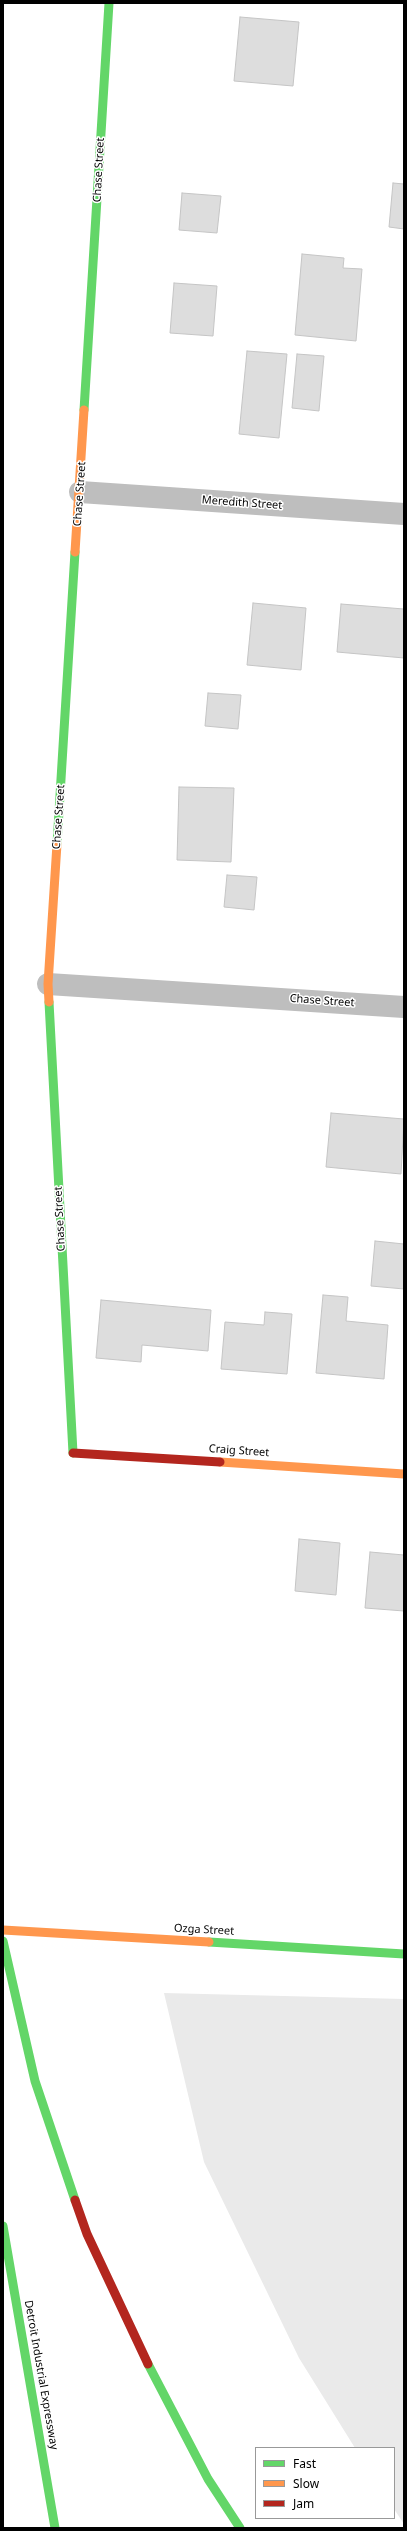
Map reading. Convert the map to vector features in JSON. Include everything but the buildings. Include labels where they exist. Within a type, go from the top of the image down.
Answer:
[{"type":"main road","name":"Chase Street","points":[[72,1453],[48,984],[80,492],[108,3]]},
{"type":"main road","name":"Craig Street","points":[[72,1453],[404,1474]]},
{"type":"main road","name":"Ozga Street","points":[[3,1930],[404,1954]]},
{"type":"main road","points":[[3,1941],[35,2081],[87,2234],[148,2364],[208,2480],[240,2528]]},
{"type":"main road","name":"Detroit Industrial Expressway","points":[[3,2226],[55,2528]]},
{"type":"street","name":"Meredith Street","points":[[80,492],[404,514]]},
{"type":"street","name":"Chase Street","points":[[48,984],[404,1007]]},
{"type":"shaded area","points":[[164,1993],[404,1999],[404,2524],[395,2510],[395,2447],[354,2447],[299,2358],[204,2162]]},
{"type":"traffic: fast","points":[[84,410],[109,3]]},
{"type":"traffic: fast","points":[[57,844],[75,552]]},
{"type":"traffic: fast","points":[[49,1002],[73,1453]]},
{"type":"traffic: fast","points":[[3,1941],[35,2081],[75,2200]]},
{"type":"traffic: fast","points":[[209,1942],[404,1954]]},
{"type":"traffic: fast","points":[[3,2226],[55,2528]]},
{"type":"traffic: fast","points":[[148,2364],[208,2479],[240,2528]]},
{"type":"traffic: slow","points":[[75,552],[84,410]]},
{"type":"traffic: slow","points":[[49,1002],[48,984],[57,844]]},
{"type":"traffic: slow","points":[[220,1462],[404,1474]]},
{"type":"traffic: slow","points":[[3,1930],[209,1942]]},
{"type":"traffic: jam","points":[[73,1453],[220,1462]]},
{"type":"traffic: jam","points":[[75,2200],[87,2234],[148,2364]]}]
